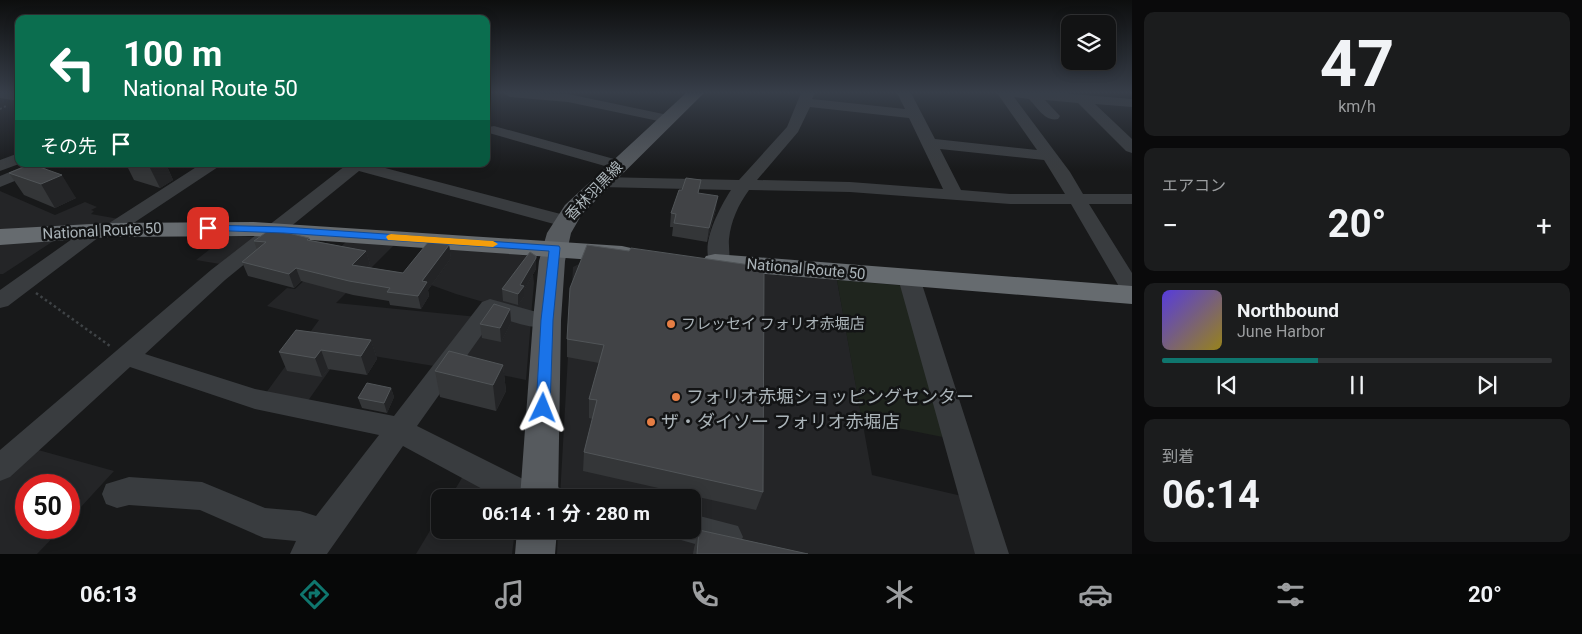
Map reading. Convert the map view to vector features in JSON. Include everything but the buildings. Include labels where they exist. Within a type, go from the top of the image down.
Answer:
[{"type":"highway","name":"National Route 50","points":[[0,236],[103,230],[226,228],[560,235],[643,256]]},
{"type":"highway","name":"National Route 50","points":[[690,260],[1130,296]]},
{"type":"main road","name":"香林羽黒線","points":[[560,235],[601,182],[668,119]]},
{"type":"main road","points":[[542,489],[547,320],[560,235]]},
{"type":"main road","points":[[535,554],[537,539]]},
{"type":"street","points":[[718,262],[717,251],[723,216],[743,186],[796,124],[798,119]]},
{"type":"street","points":[[916,119],[954,195]]},
{"type":"street","points":[[1023,119],[1074,191],[1076,198],[1115,264],[1130,296]]},
{"type":"street","points":[[1102,119],[1132,148]]},
{"type":"street","points":[[494,130],[619,165]]},
{"type":"street","points":[[1116,132],[1132,133]]},
{"type":"street","points":[[928,143],[1050,156]]},
{"type":"street","points":[[0,166],[15,160]]},
{"type":"street","points":[[0,182],[36,167]]},
{"type":"street","points":[[0,301],[103,230],[207,167]]},
{"type":"street","points":[[0,468],[121,353],[175,312],[351,167]]},
{"type":"street","points":[[364,167],[560,235]]},
{"type":"street","points":[[601,182],[850,187],[1017,200],[1132,198]]},
{"type":"street","points":[[909,278],[992,554]]},
{"type":"street","points":[[117,494],[129,491],[202,496],[264,523],[300,526],[315,544],[398,429],[490,307],[533,319],[547,320]]},
{"type":"street","points":[[121,353],[255,399],[391,426],[512,489]]},
{"type":"street","points":[[701,531],[751,542]]},
{"type":"path","points":[[34,292],[121,353]]},
{"type":"shaded area","points":[[0,191],[55,215],[85,202],[97,207],[91,210],[94,211],[91,214],[119,219],[108,226],[0,232]]},
{"type":"shaded area","points":[[227,236],[259,237],[226,265],[196,260]]},
{"type":"shaded area","points":[[55,240],[3,274],[0,274],[0,243]]},
{"type":"shaded area","points":[[347,241],[395,244],[336,303],[478,317],[440,367],[343,351],[305,405],[263,397],[319,320],[267,306],[287,288],[295,289]]},
{"type":"shaded area","points":[[435,247],[531,256],[534,283],[531,316],[456,294],[409,277]]},
{"type":"shaded area","points":[[587,260],[837,280],[872,475],[966,497],[983,554],[557,554],[558,539],[701,539],[701,489],[560,489],[573,267]]},
{"type":"shaded area","points":[[837,280],[907,286],[953,439],[862,421]]},
{"type":"shaded area","points":[[492,309],[531,320],[526,380],[450,364]]},
{"type":"shaded area","points":[[31,448],[114,471],[80,508],[80,474],[15,474],[15,539],[51,539],[37,554],[0,554],[0,476]]},
{"type":"shaded area","points":[[466,471],[496,489],[455,489]]},
{"type":"shaded area","points":[[431,529],[431,539],[514,539],[512,554],[416,554]]},
{"type":"slow traffic","points":[[391,237],[493,244]]},
{"type":"place","name":"フレッセイ フォリオ赤堀店","points":[[671,324]]},
{"type":"place","name":"フォリオ赤堀ショッピングセンター","points":[[676,397]]},
{"type":"place","name":"ザ・ダイソー フォリオ赤堀店","points":[[651,422]]},
{"type":"route","points":[[208,228],[284,230],[555,248],[552,261],[547,320],[543,408]]}]
